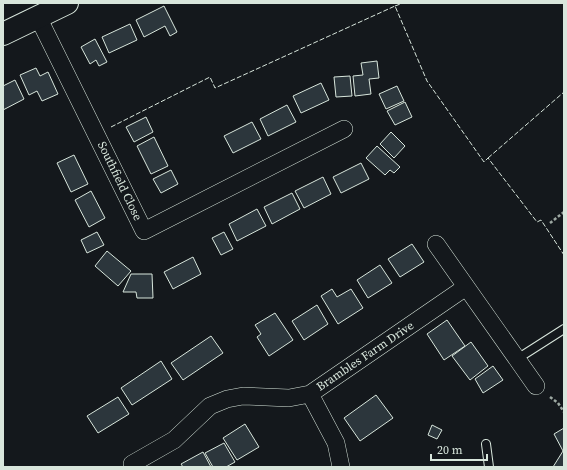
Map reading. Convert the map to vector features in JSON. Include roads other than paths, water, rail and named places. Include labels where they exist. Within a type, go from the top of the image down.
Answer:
[{"type":"main road","points":[[3,34],[68,3]]},
{"type":"street","name":"Southfield Close","points":[[38,17],[144,231],[344,129]]},
{"type":"street","points":[[436,244],[536,386]]},
{"type":"street","name":"Brambles Farm Drive","points":[[341,467],[336,443],[310,394],[466,287]]},
{"type":"street","points":[[132,464],[174,440],[210,406],[227,399],[243,396],[289,398],[310,394]]},
{"type":"lane","points":[[517,359],[564,329]]},
{"type":"lane","points":[[486,444],[489,467]]}]
